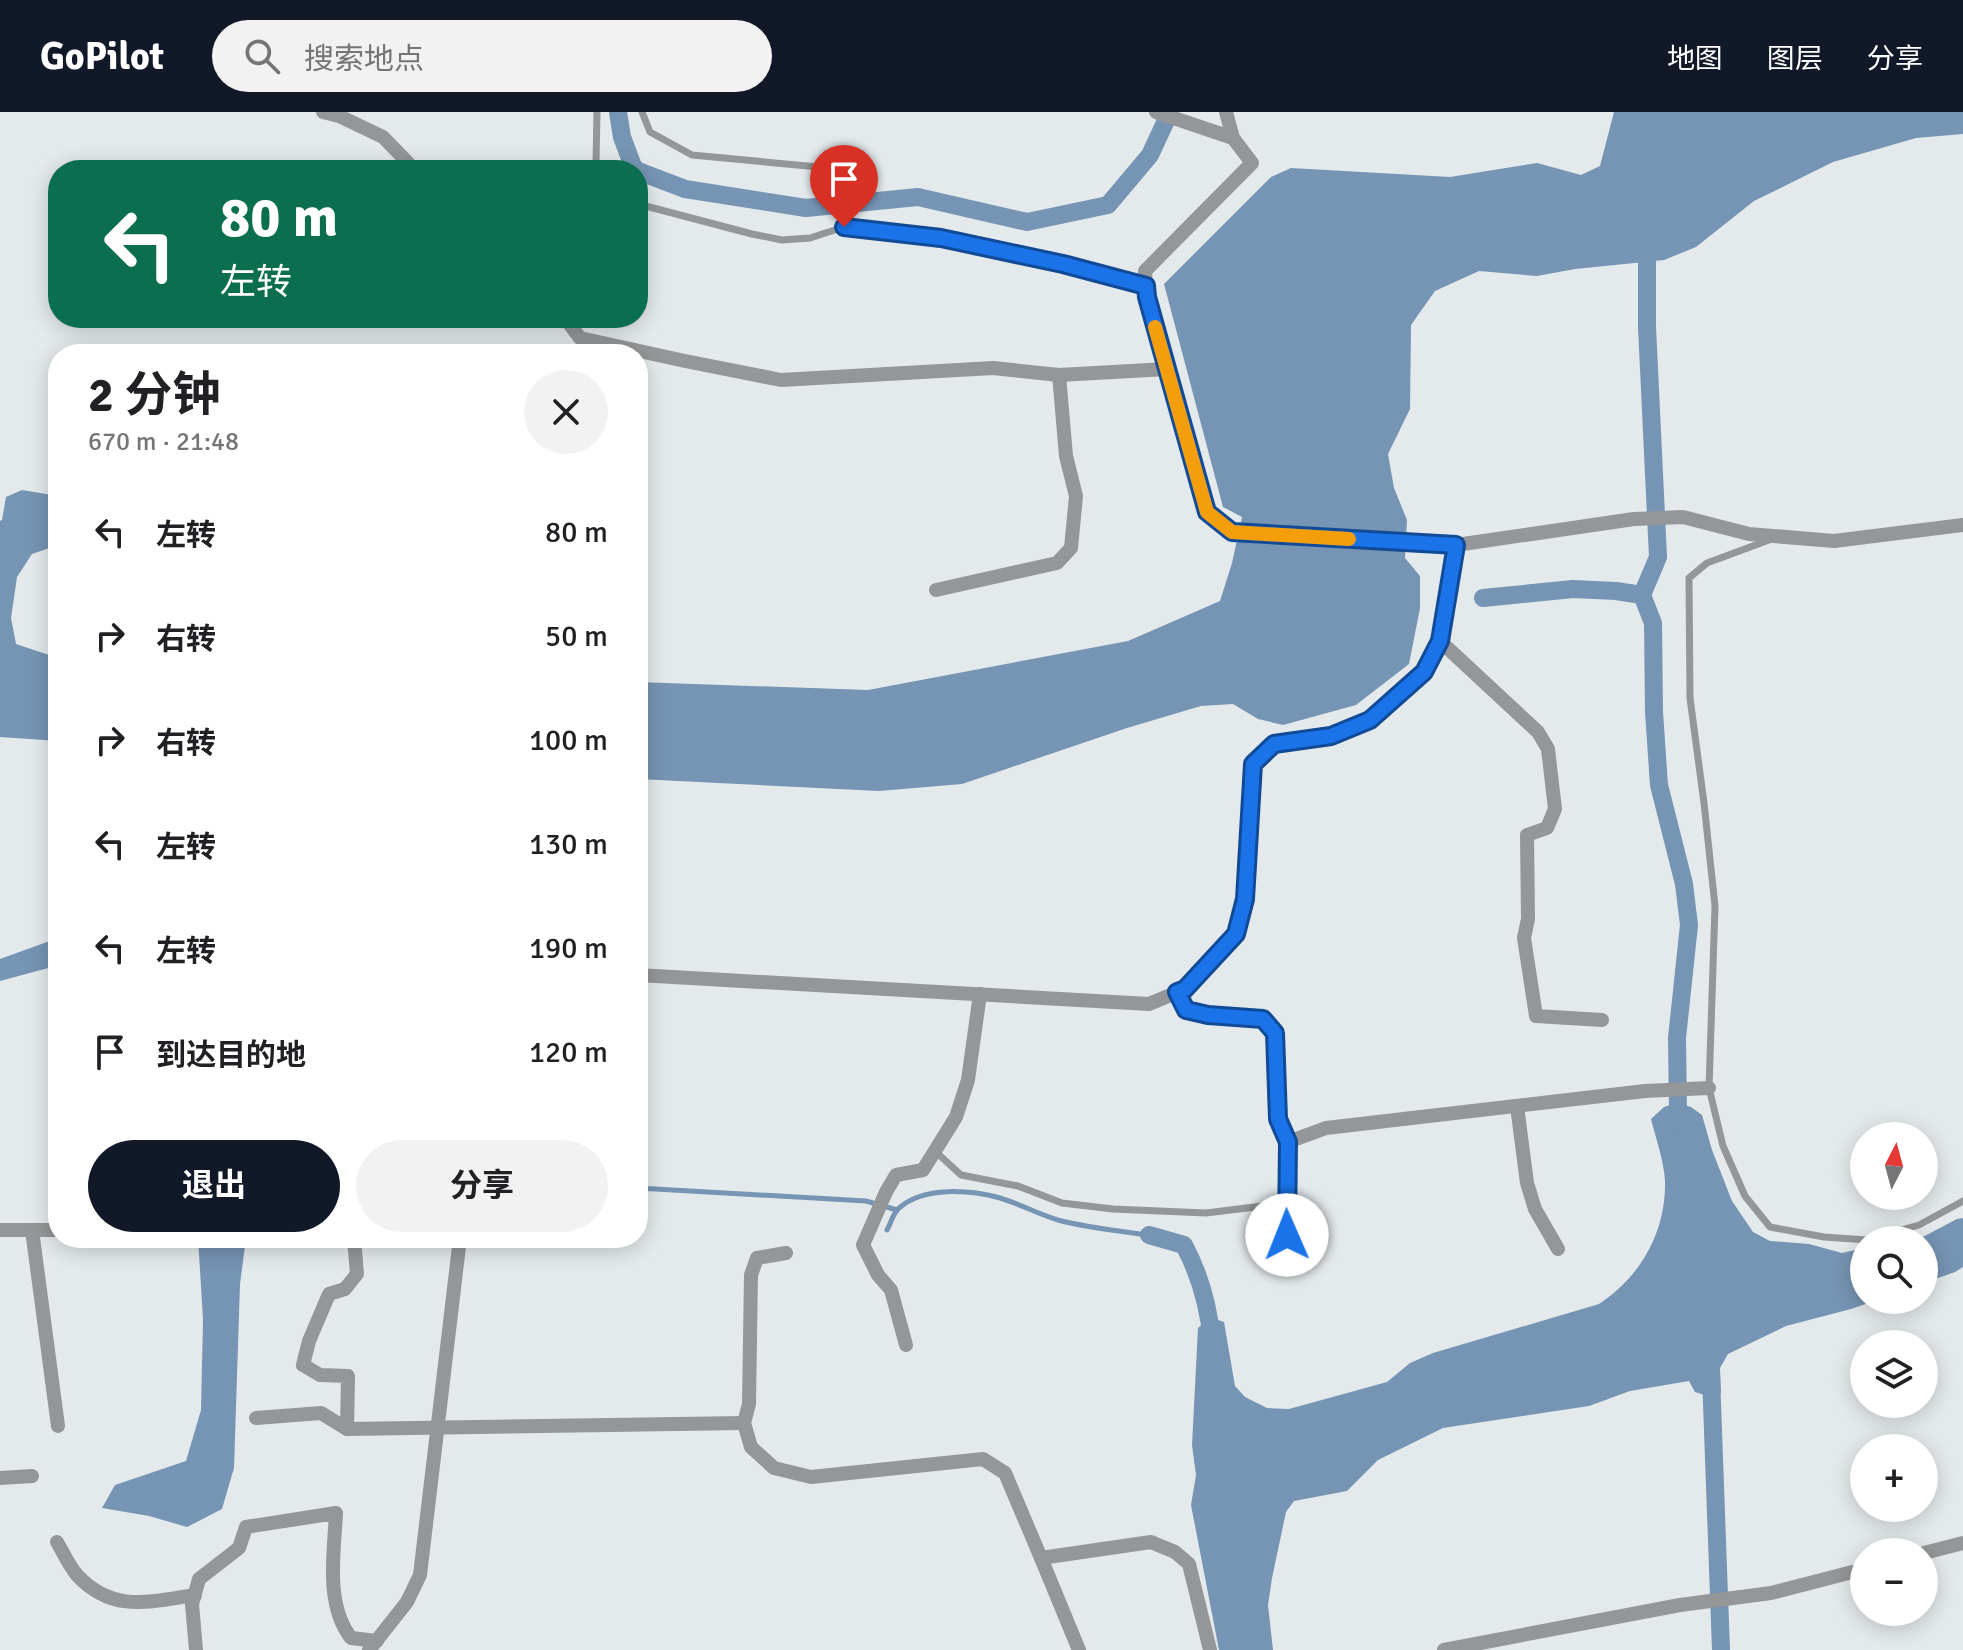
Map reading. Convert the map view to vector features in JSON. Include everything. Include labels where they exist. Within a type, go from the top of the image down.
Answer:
[{"type":"street","points":[[323,112],[339,116],[383,137],[405,160]]},
{"type":"street","points":[[1156,112],[1233,138]]},
{"type":"street","points":[[1226,112],[1233,138],[1252,163],[1145,271],[1147,297],[1207,512],[1232,532],[1456,545],[1634,519],[1683,517],[1749,534],[1834,541],[1963,525]]},
{"type":"street","points":[[572,328],[580,338],[609,344]]},
{"type":"street","points":[[648,352],[781,380],[993,368],[1059,375],[1167,369]]},
{"type":"street","points":[[936,590],[1057,563],[1071,548],[1076,496],[1066,456],[1059,375]]},
{"type":"street","points":[[648,976],[1149,1004],[1185,989],[1236,934],[1245,899],[1253,764],[1274,744],[1331,736],[1370,720],[1424,672],[1440,641],[1456,545]]},
{"type":"street","points":[[1440,641],[1538,732],[1548,749],[1555,809],[1547,828],[1527,835],[1528,919],[1524,938],[1536,1016],[1602,1020]]},
{"type":"street","points":[[1177,992],[1186,1010],[1208,1015],[1263,1019],[1275,1033],[1278,1119],[1288,1142],[1287,1235]]},
{"type":"street","points":[[906,1345],[891,1290],[878,1275],[863,1245],[896,1175],[923,1170],[956,1117],[968,1080],[980,994]]},
{"type":"street","points":[[1288,1142],[1326,1128],[1645,1091],[1709,1088]]},
{"type":"street","points":[[1517,1106],[1527,1183],[1535,1209],[1558,1249]]},
{"type":"street","points":[[0,1230],[48,1230]]},
{"type":"street","points":[[32,1230],[58,1426]]},
{"type":"street","points":[[347,1429],[348,1376],[320,1375],[303,1365],[309,1341],[329,1294],[345,1289],[357,1274],[355,1248]]},
{"type":"street","points":[[196,1650],[192,1604],[199,1579],[239,1548],[246,1527],[336,1513],[333,1580],[341,1625],[351,1638],[373,1645],[407,1602],[420,1575],[459,1248]]},
{"type":"street","points":[[786,1253],[757,1258],[751,1275],[749,1404],[744,1423],[751,1447],[774,1468],[811,1477],[983,1459],[1005,1473],[1079,1650]]},
{"type":"street","points":[[256,1418],[321,1413],[347,1429],[744,1423]]},
{"type":"street","points":[[0,1478],[32,1476]]},
{"type":"street","points":[[57,1542],[76,1574],[106,1597],[137,1603],[195,1595]]},
{"type":"street","points":[[1041,1558],[1151,1542],[1175,1552],[1189,1564],[1210,1650]]},
{"type":"street","points":[[1938,1549],[1963,1543]]},
{"type":"street","points":[[1444,1650],[1682,1605],[1771,1593],[1850,1573]]},
{"type":"lane","points":[[596,160],[597,112]]},
{"type":"lane","points":[[642,112],[650,132],[692,155],[829,168]]},
{"type":"lane","points":[[648,207],[782,240],[810,238],[844,227],[941,238],[1063,264],[1146,286]]},
{"type":"lane","points":[[1778,537],[1707,563],[1689,578],[1690,698],[1715,906],[1709,1088],[1723,1146],[1745,1196],[1770,1227],[1824,1237],[1867,1240],[1919,1225],[1963,1201]]},
{"type":"lane","points":[[936,1152],[961,1175],[1018,1186],[1062,1203],[1113,1209],[1206,1213],[1287,1203]]},
{"type":"water","points":[[1614,112],[1963,112],[1963,134],[1916,138],[1833,162],[1754,201],[1696,247],[1664,260],[1537,276],[1479,271],[1435,291],[1411,325],[1410,409],[1388,454],[1394,488],[1407,520],[1405,558],[1420,576],[1420,608],[1409,664],[1356,705],[1283,725],[1258,719],[1233,704],[1201,706],[962,784],[879,791],[648,779],[648,682],[868,690],[1128,641],[1220,601],[1242,517],[1223,507],[1164,284],[1271,177],[1291,168],[1450,177],[1537,163],[1581,175],[1600,166]]},
{"type":"water","points":[[22,490],[48,494],[48,548],[32,554],[17,577],[11,618],[16,644],[48,655],[48,740],[0,737],[0,521],[6,497]]},
{"type":"water","points":[[48,942],[48,968],[0,981],[0,959]]},
{"type":"water","points":[[1677,1103],[1691,1107],[1702,1115],[1732,1201],[1753,1232],[1770,1241],[1809,1244],[1842,1253],[1850,1251],[1850,1309],[1786,1326],[1728,1354],[1720,1368],[1721,1393],[1711,1397],[1695,1392],[1689,1381],[1630,1391],[1589,1406],[1443,1428],[1378,1460],[1347,1491],[1294,1501],[1286,1512],[1268,1605],[1273,1650],[1219,1650],[1191,1505],[1196,1475],[1192,1445],[1198,1328],[1210,1317],[1224,1322],[1235,1386],[1245,1397],[1267,1408],[1289,1409],[1387,1382],[1410,1363],[1433,1353],[1599,1304],[1639,1266],[1656,1235],[1665,1181],[1651,1119],[1664,1107]]},
{"type":"water","points":[[1963,1218],[1963,1267],[1938,1278],[1938,1229]]},
{"type":"water","points":[[199,1248],[245,1248],[240,1284],[234,1468],[222,1509],[187,1527],[149,1516],[102,1508],[115,1485],[186,1461],[201,1410],[203,1319]]},
{"type":"waterway","points":[[618,112],[622,137],[631,160]]},
{"type":"waterway","points":[[648,175],[685,189],[806,208],[918,197],[1027,222],[1108,205],[1150,155],[1170,112]]},
{"type":"waterway","points":[[1642,595],[1658,557],[1647,327],[1647,237]]},
{"type":"waterway","points":[[1483,598],[1573,589],[1616,591],[1642,595],[1653,623],[1659,785],[1684,884],[1689,925],[1677,1038],[1678,1113],[1681,1125]]},
{"type":"waterway","points":[[648,1189],[866,1201],[897,1210]]},
{"type":"waterway","points":[[887,1230],[897,1210],[909,1201],[934,1193],[961,1192],[1000,1198],[1069,1223],[1149,1235]]},
{"type":"waterway","points":[[1149,1235],[1184,1245],[1203,1292],[1212,1342]]},
{"type":"waterway","points":[[1711,1376],[1721,1650]]},
{"type":"slow traffic","points":[[1155,327],[1207,512],[1232,532],[1349,539]]},
{"type":"route","points":[[844,227],[941,238],[1063,264],[1146,286],[1207,512],[1232,532],[1456,545],[1440,641],[1424,672],[1370,720],[1331,736],[1274,744],[1253,764],[1245,899],[1236,934],[1185,989],[1177,992],[1186,1010],[1208,1015],[1263,1019],[1275,1033],[1278,1119],[1288,1142],[1287,1235]]}]
